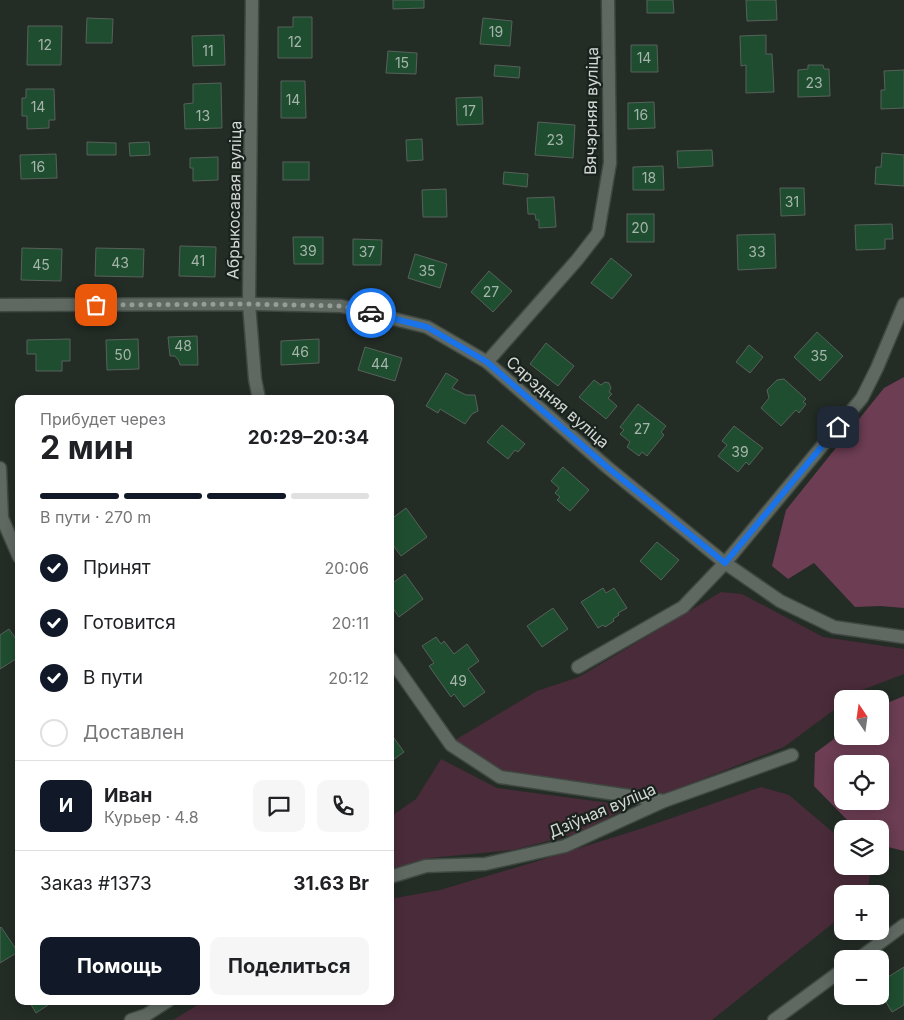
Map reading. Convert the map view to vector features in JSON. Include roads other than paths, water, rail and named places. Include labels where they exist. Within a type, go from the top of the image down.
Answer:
[{"type":"street","name":"Абрыкосавая вуліца","points":[[252,0],[249,304],[255,378],[258,395]]},
{"type":"street","name":"Вячэрняя вуліца","points":[[487,362],[577,260],[598,233],[610,163],[608,0]]},
{"type":"street","name":"Сярэдняя вуліца","points":[[0,305],[249,304],[341,306],[427,327],[487,362],[607,467],[725,563],[780,601],[834,627],[904,637]]},
{"type":"street","points":[[578,668],[683,607],[725,563],[862,398],[904,304]]},
{"type":"street","points":[[0,468],[2,518],[15,548]]},
{"type":"street","points":[[394,664],[451,745],[500,777],[664,801]]},
{"type":"street","name":"Дзіўная вуліца","points":[[394,875],[426,866],[485,864],[565,846],[664,801],[792,755]]},
{"type":"street","points":[[870,950],[904,925]]},
{"type":"street","points":[[774,1020],[834,976]]},
{"type":"street","points":[[131,1020],[146,1015],[162,1005]]}]
